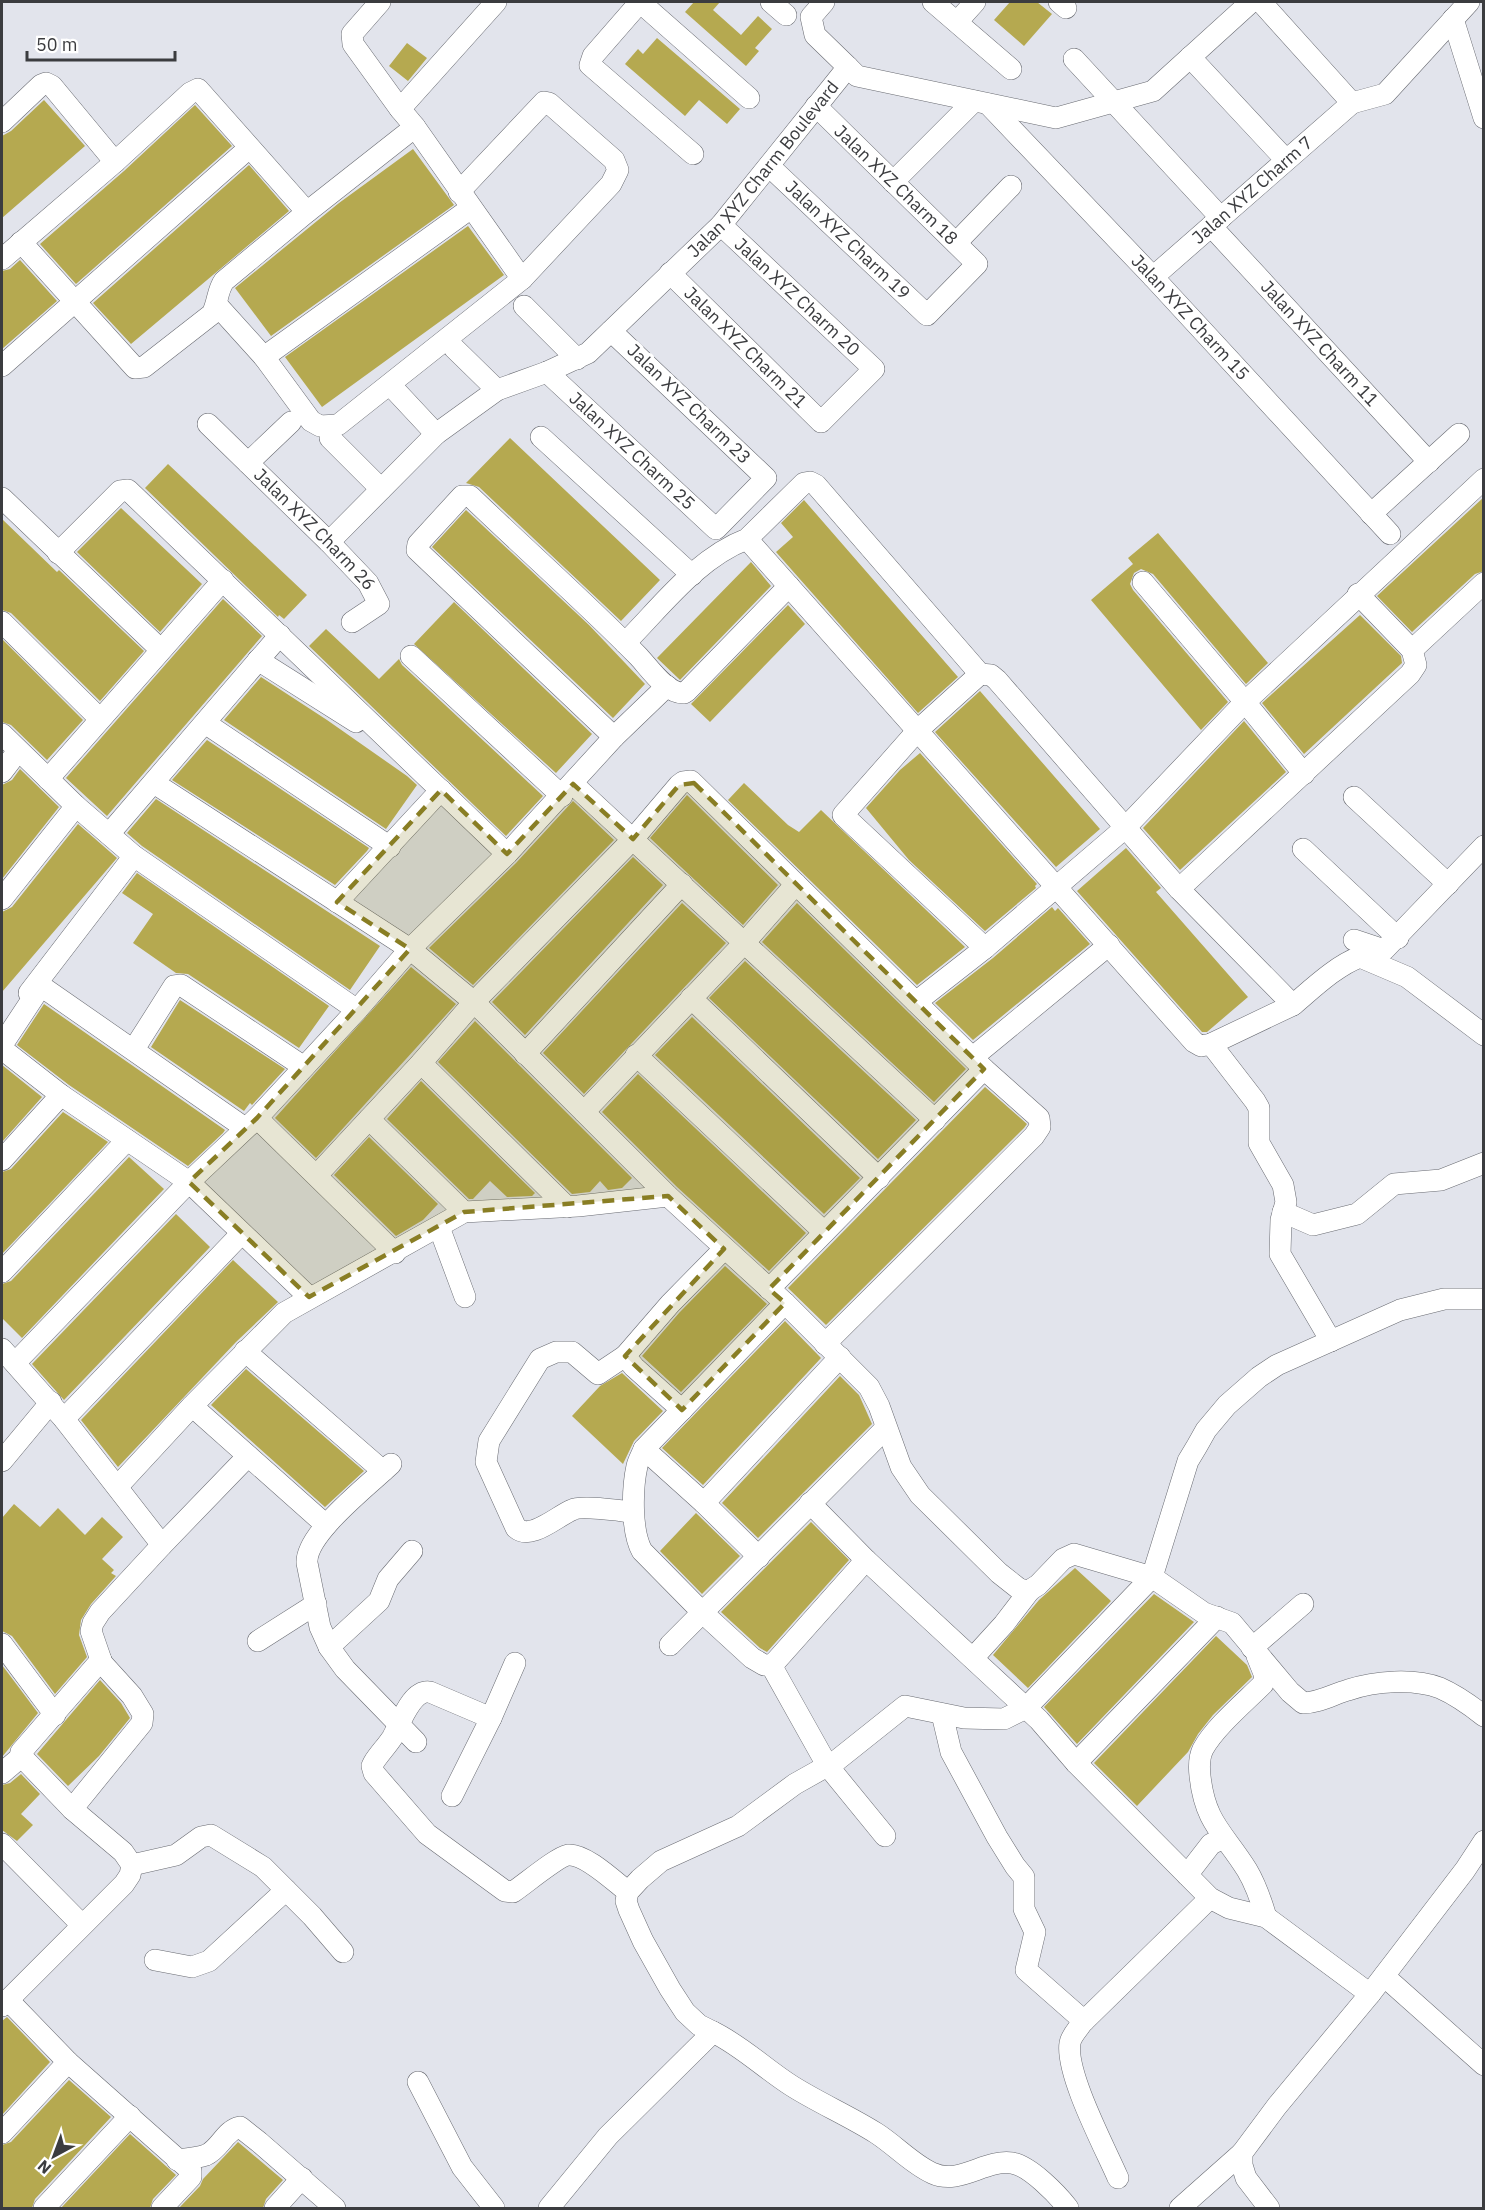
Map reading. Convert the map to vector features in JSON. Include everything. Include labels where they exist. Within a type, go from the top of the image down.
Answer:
[{"type":"street","points":[[380,2],[352,34],[353,44],[415,127],[522,279]]},
{"type":"street","points":[[400,109],[496,2]]},
{"type":"street","points":[[693,154],[590,65],[593,56],[640,2],[749,98]]},
{"type":"street","points":[[824,2],[811,17],[815,35],[848,67]]},
{"type":"street","points":[[933,2],[1011,69]]},
{"type":"street","points":[[957,22],[975,2]]},
{"type":"street","name":"Jalan XYZ Charm Boulevard","points":[[329,542],[436,434],[497,390],[547,372],[588,353],[721,225],[848,67],[857,76],[1056,118],[1153,91],[1251,2]]},
{"type":"street","points":[[1261,2],[1352,103],[1385,94],[1469,2]]},
{"type":"street","points":[[1453,20],[1484,118]]},
{"type":"street","points":[[1190,57],[1286,160]]},
{"type":"street","name":"Jalan XYZ Charm 11","points":[[1074,59],[1429,462]]},
{"type":"street","points":[[2,122],[41,85],[46,83],[52,86],[115,162]]},
{"type":"street","points":[[2,259],[115,162],[190,93],[198,89],[307,212]]},
{"type":"street","points":[[217,305],[264,357],[311,421],[320,426],[338,426],[522,279],[611,184],[618,171],[614,160],[549,103],[544,102],[465,200],[264,357]]},
{"type":"street","points":[[893,182],[981,102]]},
{"type":"street","name":"Jalan XYZ Charm 15","points":[[981,102],[1153,278],[1390,534]]},
{"type":"street","name":"Jalan XYZ Charm 7","points":[[1153,278],[1352,103]]},
{"type":"street","name":"Jalan XYZ Charm 18","points":[[816,106],[977,264]]},
{"type":"street","points":[[21,242],[135,368],[144,367],[205,322],[217,305],[219,288],[224,281],[415,127]]},
{"type":"street","points":[[2,366],[249,148]]},
{"type":"street","name":"Jalan XYZ Charm 19","points":[[769,166],[927,315],[977,264]]},
{"type":"street","points":[[956,243],[1011,186]]},
{"type":"street","name":"Jalan XYZ Charm 20","points":[[721,225],[873,369],[821,423]]},
{"type":"street","name":"Jalan XYZ Charm 21","points":[[670,273],[821,423]]},
{"type":"street","points":[[524,306],[576,359]]},
{"type":"street","name":"Jalan XYZ Charm 23","points":[[611,331],[766,478],[716,530]]},
{"type":"street","points":[[454,348],[497,390]]},
{"type":"street","name":"Jalan XYZ Charm 25","points":[[547,372],[716,530]]},
{"type":"street","points":[[394,389],[436,434]]},
{"type":"street","name":"Jalan XYZ Charm 26","points":[[248,463],[291,422]]},
{"type":"street","name":"Jalan XYZ Charm 26","points":[[208,424],[368,583],[379,604],[352,622]]},
{"type":"street","points":[[1371,514],[1460,434]]},
{"type":"street","points":[[541,437],[692,575]]},
{"type":"street","points":[[330,438],[381,489]]},
{"type":"street","points":[[916,1002],[985,948],[1125,828],[1245,702],[1358,594],[1484,479]]},
{"type":"street","points":[[626,643],[692,575],[726,549],[747,539],[804,483],[813,483],[980,674],[990,675],[997,680],[1179,889],[1293,1005]]},
{"type":"street","points":[[58,554],[120,491],[128,490],[507,854]]},
{"type":"street","points":[[614,737],[417,550],[417,545],[462,496],[470,496],[626,643],[667,686],[677,693],[687,692],[789,586]]},
{"type":"street","points":[[2,498],[160,649]]},
{"type":"street","points":[[747,539],[1194,1042],[1201,1046],[1211,1044],[1293,1005],[1318,984],[1360,957],[1407,977],[1484,1035]]},
{"type":"street","points":[[48,779],[223,580]]},
{"type":"street","points":[[1143,582],[1304,774]]},
{"type":"street","points":[[1412,650],[1484,584]]},
{"type":"street","points":[[1179,889],[1410,674],[1416,665],[1412,650],[1358,594]]},
{"type":"street","points":[[2,622],[100,719]]},
{"type":"street","points":[[108,834],[279,635]]},
{"type":"street","points":[[411,656],[568,790],[633,839],[935,1120]]},
{"type":"street","points":[[258,660],[392,744]]},
{"type":"street","points":[[980,674],[918,730],[843,812],[844,817],[985,948]]},
{"type":"street","points":[[162,1545],[51,1402],[8,1356],[251,1123],[357,1010],[410,949],[507,854],[568,790],[614,737],[667,686]]},
{"type":"street","points":[[205,723],[390,847]]},
{"type":"street","points":[[2,734],[76,806],[134,856],[357,1010]]},
{"type":"street","points":[[2,772],[18,750]]},
{"type":"street","points":[[317,1175],[421,1064],[474,1002],[633,839],[679,785],[691,781],[916,1002],[1039,1118],[1038,1131],[833,1350],[704,1503]]},
{"type":"street","points":[[154,783],[410,949],[474,1002],[668,1196],[777,1296],[869,1387],[901,1467],[920,1495],[999,1573],[1018,1588],[1030,1590]]},
{"type":"street","points":[[337,902],[441,790]]},
{"type":"street","points":[[1354,797],[1448,884]]},
{"type":"street","points":[[2,899],[76,806]]},
{"type":"street","points":[[1354,940],[1384,950],[1484,846]]},
{"type":"street","points":[[1303,849],[1398,938]]},
{"type":"street","points":[[2,1030],[134,856]]},
{"type":"street","points":[[525,1054],[682,884]]},
{"type":"street","points":[[584,1112],[745,942],[796,884]]},
{"type":"street","points":[[1318,984],[1333,962],[1375,917]]},
{"type":"street","points":[[866,1560],[771,1665],[764,1665],[752,1658],[704,1614],[638,1545],[633,1512],[637,1466],[644,1449],[682,1410],[777,1296],[824,1232],[935,1120],[979,1063],[1109,945]]},
{"type":"street","points":[[134,1049],[174,987],[181,985],[304,1067]]},
{"type":"street","points":[[309,1298],[189,1182],[62,1095],[2,1047],[41,986],[134,1049],[251,1123],[317,1175],[395,1252]]},
{"type":"street","points":[[691,998],[879,1178]]},
{"type":"street","points":[[1211,1044],[1259,1108],[1259,1143],[1283,1185],[1286,1202],[1283,1212],[1280,1254],[1331,1341]]},
{"type":"street","points":[[636,1055],[824,1232]]},
{"type":"street","points":[[421,1064],[567,1207]]},
{"type":"street","points":[[2,1160],[62,1095]]},
{"type":"street","points":[[369,1119],[464,1212]]},
{"type":"street","points":[[2,1272],[127,1140]]},
{"type":"street","points":[[1283,1212],[1313,1225],[1357,1214],[1394,1184],[1441,1180],[1484,1163]]},
{"type":"street","points":[[118,1486],[192,1406],[284,1313],[464,1212],[567,1207],[668,1196]]},
{"type":"street","points":[[439,1227],[465,1297]]},
{"type":"street","points":[[64,1419],[241,1234]]},
{"type":"street","points":[[633,1512],[574,1508],[531,1531],[520,1531],[516,1528],[486,1462],[489,1441],[540,1359],[556,1352],[572,1352],[598,1374],[625,1356],[670,1304],[724,1249]]},
{"type":"street","points":[[1068,2208],[1025,2168],[1012,2163],[994,2164],[954,2176],[932,2173],[877,2133],[792,2086],[735,2044],[699,2025],[685,2012],[643,1941],[626,1901],[628,1892],[661,1862],[738,1826],[884,1724],[901,1707],[964,1718],[1004,1719],[1026,1708],[1152,1577],[1188,1461],[1206,1430],[1227,1405],[1259,1377],[1277,1365],[1400,1310],[1444,1299],[1484,1299]]},
{"type":"street","points":[[245,1351],[387,1468],[326,1525],[306,1554],[320,1627],[329,1647],[345,1669],[416,1742]]},
{"type":"street","points":[[625,1356],[682,1410]]},
{"type":"street","points":[[2,1461],[51,1402]]},
{"type":"street","points":[[192,1406],[326,1525]]},
{"type":"street","points":[[670,1645],[704,1614],[810,1503],[886,1428]]},
{"type":"street","points":[[644,1449],[759,1557]]},
{"type":"street","points":[[72,1809],[141,1723],[143,1714],[132,1696],[106,1670],[91,1631],[93,1623],[100,1612],[162,1545],[248,1456]]},
{"type":"street","points":[[810,1503],[866,1560],[1026,1708],[1076,1763],[1210,1898],[1229,1908],[1266,1917],[1370,1994]]},
{"type":"street","points":[[329,1647],[379,1601],[388,1579],[412,1551]]},
{"type":"street","points":[[973,1658],[1004,1624],[1030,1590],[1038,1585],[1063,1559],[1074,1554],[1152,1577],[1204,1613],[1232,1623],[1290,1692],[1303,1702],[1316,1701],[1372,1684],[1411,1683],[1439,1688],[1461,1699],[1484,1716]]},
{"type":"street","points":[[258,1641],[316,1604]]},
{"type":"street","points":[[1252,1648],[1303,1604]]},
{"type":"street","points":[[1076,1763],[1217,1617]]},
{"type":"street","points":[[2,1644],[55,1715]]},
{"type":"street","points":[[1252,1648],[1262,1666],[1265,1676],[1263,1684],[1203,1749],[1200,1761],[1203,1801],[1216,1828],[1246,1869],[1258,1891],[1266,1917]]},
{"type":"street","points":[[101,1660],[21,1752],[22,1756],[72,1809],[123,1852],[132,1865],[130,1875],[124,1884],[4,2003],[191,2171],[193,2175],[162,2208]]},
{"type":"street","points":[[452,1796],[491,1718],[515,1663]]},
{"type":"street","points":[[771,1665],[827,1765],[885,1836]]},
{"type":"street","points":[[491,1718],[425,1691],[410,1704],[391,1740],[374,1762],[374,1773],[427,1834],[491,1882],[511,1893],[562,1857],[576,1855],[628,1892]]},
{"type":"street","points":[[942,1714],[951,1752],[997,1837],[1024,1877],[1024,1909],[1035,1932],[1026,1970],[1084,2021]]},
{"type":"street","points":[[2,1773],[22,1756]]},
{"type":"street","points":[[132,1865],[176,1855],[201,1837],[211,1835],[263,1867],[312,1916],[343,1952]]},
{"type":"street","points":[[1187,1875],[1211,1844],[1224,1838]]},
{"type":"street","points":[[1180,2208],[1242,2153],[1276,2106],[1384,1976],[1465,1870],[1484,1841]]},
{"type":"street","points":[[2,1844],[82,1924]]},
{"type":"street","points":[[155,1960],[192,1967],[209,1961],[286,1890]]},
{"type":"street","points":[[1118,2178],[1073,2074],[1070,2063],[1071,2039],[1084,2021],[1210,1898]]},
{"type":"street","points":[[1384,1976],[1484,2065]]},
{"type":"street","points":[[549,2208],[608,2136],[713,2032]]},
{"type":"street","points":[[2,2133],[68,2062]]},
{"type":"street","points":[[418,2082],[462,2167],[494,2208]]},
{"type":"street","points":[[44,2208],[130,2116]]},
{"type":"street","points":[[177,2160],[207,2154],[232,2130],[240,2127],[335,2208]]},
{"type":"street","points":[[1242,2153],[1242,2165],[1246,2178],[1269,2208]]},
{"type":"street","points":[[275,2208],[302,2178]]},
{"type":"highlighted area","points":[[694,783],[984,1069],[769,1289],[785,1303],[682,1410],[625,1356],[724,1249],[668,1196],[464,1212],[309,1297],[189,1182],[257,1118],[410,949],[337,902],[441,790],[507,854],[573,784],[633,839],[679,785]]},
{"type":"building","points":[[694,2],[720,2],[713,10],[741,35],[758,16],[772,29],[755,48],[759,51],[746,66],[685,12]]},
{"type":"building","points":[[1010,2],[1037,2],[1052,14],[1024,46],[994,20]]},
{"type":"building","points":[[657,38],[740,109],[727,124],[699,100],[685,116],[625,64],[638,49],[643,54]]},
{"type":"building","points":[[407,43],[427,58],[408,81],[389,66]]},
{"type":"building","points":[[44,100],[85,146],[2,218],[2,136],[11,131]]},
{"type":"building","points":[[195,105],[232,146],[76,284],[40,244]]},
{"type":"building","points":[[413,149],[454,205],[271,336],[235,288],[339,203]]},
{"type":"building","points":[[249,165],[289,211],[131,344],[93,303]]},
{"type":"building","points":[[468,226],[504,275],[322,407],[285,357]]},
{"type":"building","points":[[20,260],[57,301],[2,349],[2,271],[10,269]]},
{"type":"building","points":[[510,438],[660,580],[621,621],[479,487],[466,483]]},
{"type":"building","points":[[168,464],[307,595],[284,619],[279,615],[278,617],[145,488]]},
{"type":"building","points":[[1484,497],[1484,571],[1475,574],[1412,632],[1377,596]]},
{"type":"building","points":[[804,500],[958,677],[918,713],[776,552],[793,537],[781,523]]},
{"type":"building","points":[[121,508],[202,584],[160,632],[77,552]]},
{"type":"building","points":[[466,510],[589,625],[645,684],[613,718],[432,547]]},
{"type":"building","points":[[2,519],[144,651],[100,701],[11,613],[2,610]]},
{"type":"building","points":[[1158,533],[1268,663],[1246,684],[1153,574],[1141,569],[1134,573],[1130,584],[1133,590],[1228,702],[1201,730],[1091,600],[1133,564],[1128,558]]},
{"type":"building","points":[[751,562],[771,586],[680,680],[657,658]]},
{"type":"building","points":[[223,599],[262,636],[107,816],[66,778]]},
{"type":"building","points":[[454,602],[592,734],[556,773],[414,644]]},
{"type":"building","points":[[788,605],[805,624],[710,722],[691,704]]},
{"type":"building","points":[[1360,615],[1401,656],[1402,663],[1304,754],[1262,703]]},
{"type":"building","points":[[326,629],[379,679],[399,659],[402,665],[543,796],[506,836],[309,646]]},
{"type":"building","points":[[2,639],[83,720],[47,760],[11,725],[2,722]]},
{"type":"building","points":[[261,677],[327,720],[417,785],[386,829],[224,720]]},
{"type":"building","points":[[980,691],[1100,829],[1056,867],[935,732]]},
{"type":"building","points":[[1244,721],[1286,772],[1180,870],[1143,828]]},
{"type":"building","points":[[207,740],[369,848],[367,851],[335,885],[172,780]]},
{"type":"building","points":[[920,753],[1037,884],[1036,888],[985,931],[909,860],[866,808],[900,770]]},
{"type":"building","points":[[20,769],[59,807],[2,879],[2,785],[12,780]]},
{"type":"building","points":[[744,783],[788,825],[799,832],[821,810],[965,947],[917,985],[728,800]]},
{"type":"building","points":[[687,795],[778,885],[743,925],[650,838]]},
{"type":"building","points":[[156,799],[380,946],[350,990],[142,846],[127,833]]},
{"type":"building","points":[[573,801],[614,840],[473,985],[429,948],[516,863]]},
{"type":"building","points":[[78,824],[117,858],[2,992],[2,912],[12,907]]},
{"type":"building","points":[[1126,848],[1161,888],[1156,892],[1248,997],[1207,1032],[1202,1032],[1077,891]]},
{"type":"building","points":[[633,857],[663,885],[525,1035],[492,1002]]},
{"type":"building","points":[[137,873],[329,1006],[299,1048],[188,974],[176,973],[133,943],[153,914],[122,893]]},
{"type":"building","points":[[682,903],[726,943],[584,1094],[543,1053]]},
{"type":"building","points":[[797,903],[966,1069],[934,1102],[762,942]]},
{"type":"building","points":[[1052,907],[1055,911],[1058,908],[1090,944],[973,1040],[935,1003],[993,958]]},
{"type":"building","points":[[745,961],[916,1120],[878,1159],[709,998]]},
{"type":"building","points":[[411,967],[456,1004],[316,1158],[275,1118]]},
{"type":"building","points":[[180,1000],[285,1069],[244,1111],[151,1047]]},
{"type":"building","points":[[44,1004],[225,1130],[223,1133],[188,1166],[69,1085],[17,1045]]},
{"type":"building","points":[[692,1017],[860,1178],[824,1214],[655,1055]]},
{"type":"building","points":[[475,1021],[632,1178],[622,1188],[608,1190],[600,1181],[590,1192],[572,1194],[438,1062]]},
{"type":"building","points":[[2,1065],[42,1097],[2,1142]]},
{"type":"building","points":[[638,1074],[806,1233],[769,1271],[677,1187],[602,1112]]},
{"type":"building","points":[[421,1081],[535,1193],[532,1196],[507,1197],[490,1181],[473,1199],[469,1199],[387,1119]]},
{"type":"building","points":[[985,1087],[1027,1124],[826,1325],[788,1288]]},
{"type":"building","points":[[63,1112],[108,1142],[2,1254],[2,1172],[11,1169]]},
{"type":"building","points":[[369,1137],[438,1204],[423,1220],[396,1236],[334,1175]]},
{"type":"building","points":[[129,1157],[164,1189],[22,1338],[2,1318],[2,1284],[11,1281]]},
{"type":"building","points":[[176,1214],[210,1247],[64,1400],[32,1364]]},
{"type":"building","points":[[233,1260],[278,1302],[236,1342],[118,1467],[81,1420]]},
{"type":"building","points":[[725,1266],[767,1304],[681,1392],[642,1356],[679,1313]]},
{"type":"building","points":[[785,1321],[821,1358],[703,1485],[662,1448]]},
{"type":"building","points":[[246,1369],[364,1471],[325,1507],[211,1405]]},
{"type":"building","points":[[622,1373],[663,1411],[634,1441],[623,1464],[572,1416],[600,1386]]},
{"type":"building","points":[[840,1376],[859,1395],[872,1424],[758,1538],[722,1503]]},
{"type":"building","points":[[14,1504],[40,1527],[58,1508],[85,1535],[102,1517],[123,1537],[102,1559],[114,1570],[111,1573],[116,1576],[91,1604],[81,1620],[79,1635],[87,1657],[55,1694],[12,1636],[2,1631],[2,1518]]},
{"type":"building","points":[[696,1513],[740,1556],[702,1594],[660,1551]]},
{"type":"building","points":[[811,1522],[849,1560],[767,1652],[721,1612]]},
{"type":"building","points":[[1075,1568],[1111,1601],[1028,1688],[993,1655],[1039,1600]]},
{"type":"building","points":[[1154,1594],[1194,1622],[1077,1744],[1044,1707]]},
{"type":"building","points":[[1216,1636],[1247,1665],[1252,1677],[1213,1715],[1188,1752],[1137,1806],[1094,1763]]},
{"type":"building","points":[[2,1665],[38,1713],[2,1757]]},
{"type":"building","points":[[100,1680],[121,1703],[130,1718],[99,1756],[68,1786],[37,1754]]},
{"type":"building","points":[[21,1774],[40,1794],[21,1814],[33,1825],[17,1841],[2,1830],[2,1785],[10,1783]]},
{"type":"building","points":[[7,2017],[50,2062],[2,2115],[2,2021]]},
{"type":"building","points":[[69,2080],[111,2117],[35,2199],[32,2208],[2,2208],[2,2145],[11,2142]]},
{"type":"building","points":[[130,2134],[176,2175],[153,2199],[150,2208],[61,2208]]},
{"type":"building","points":[[238,2142],[283,2180],[266,2199],[263,2208],[179,2208],[200,2186],[203,2179]]}]
